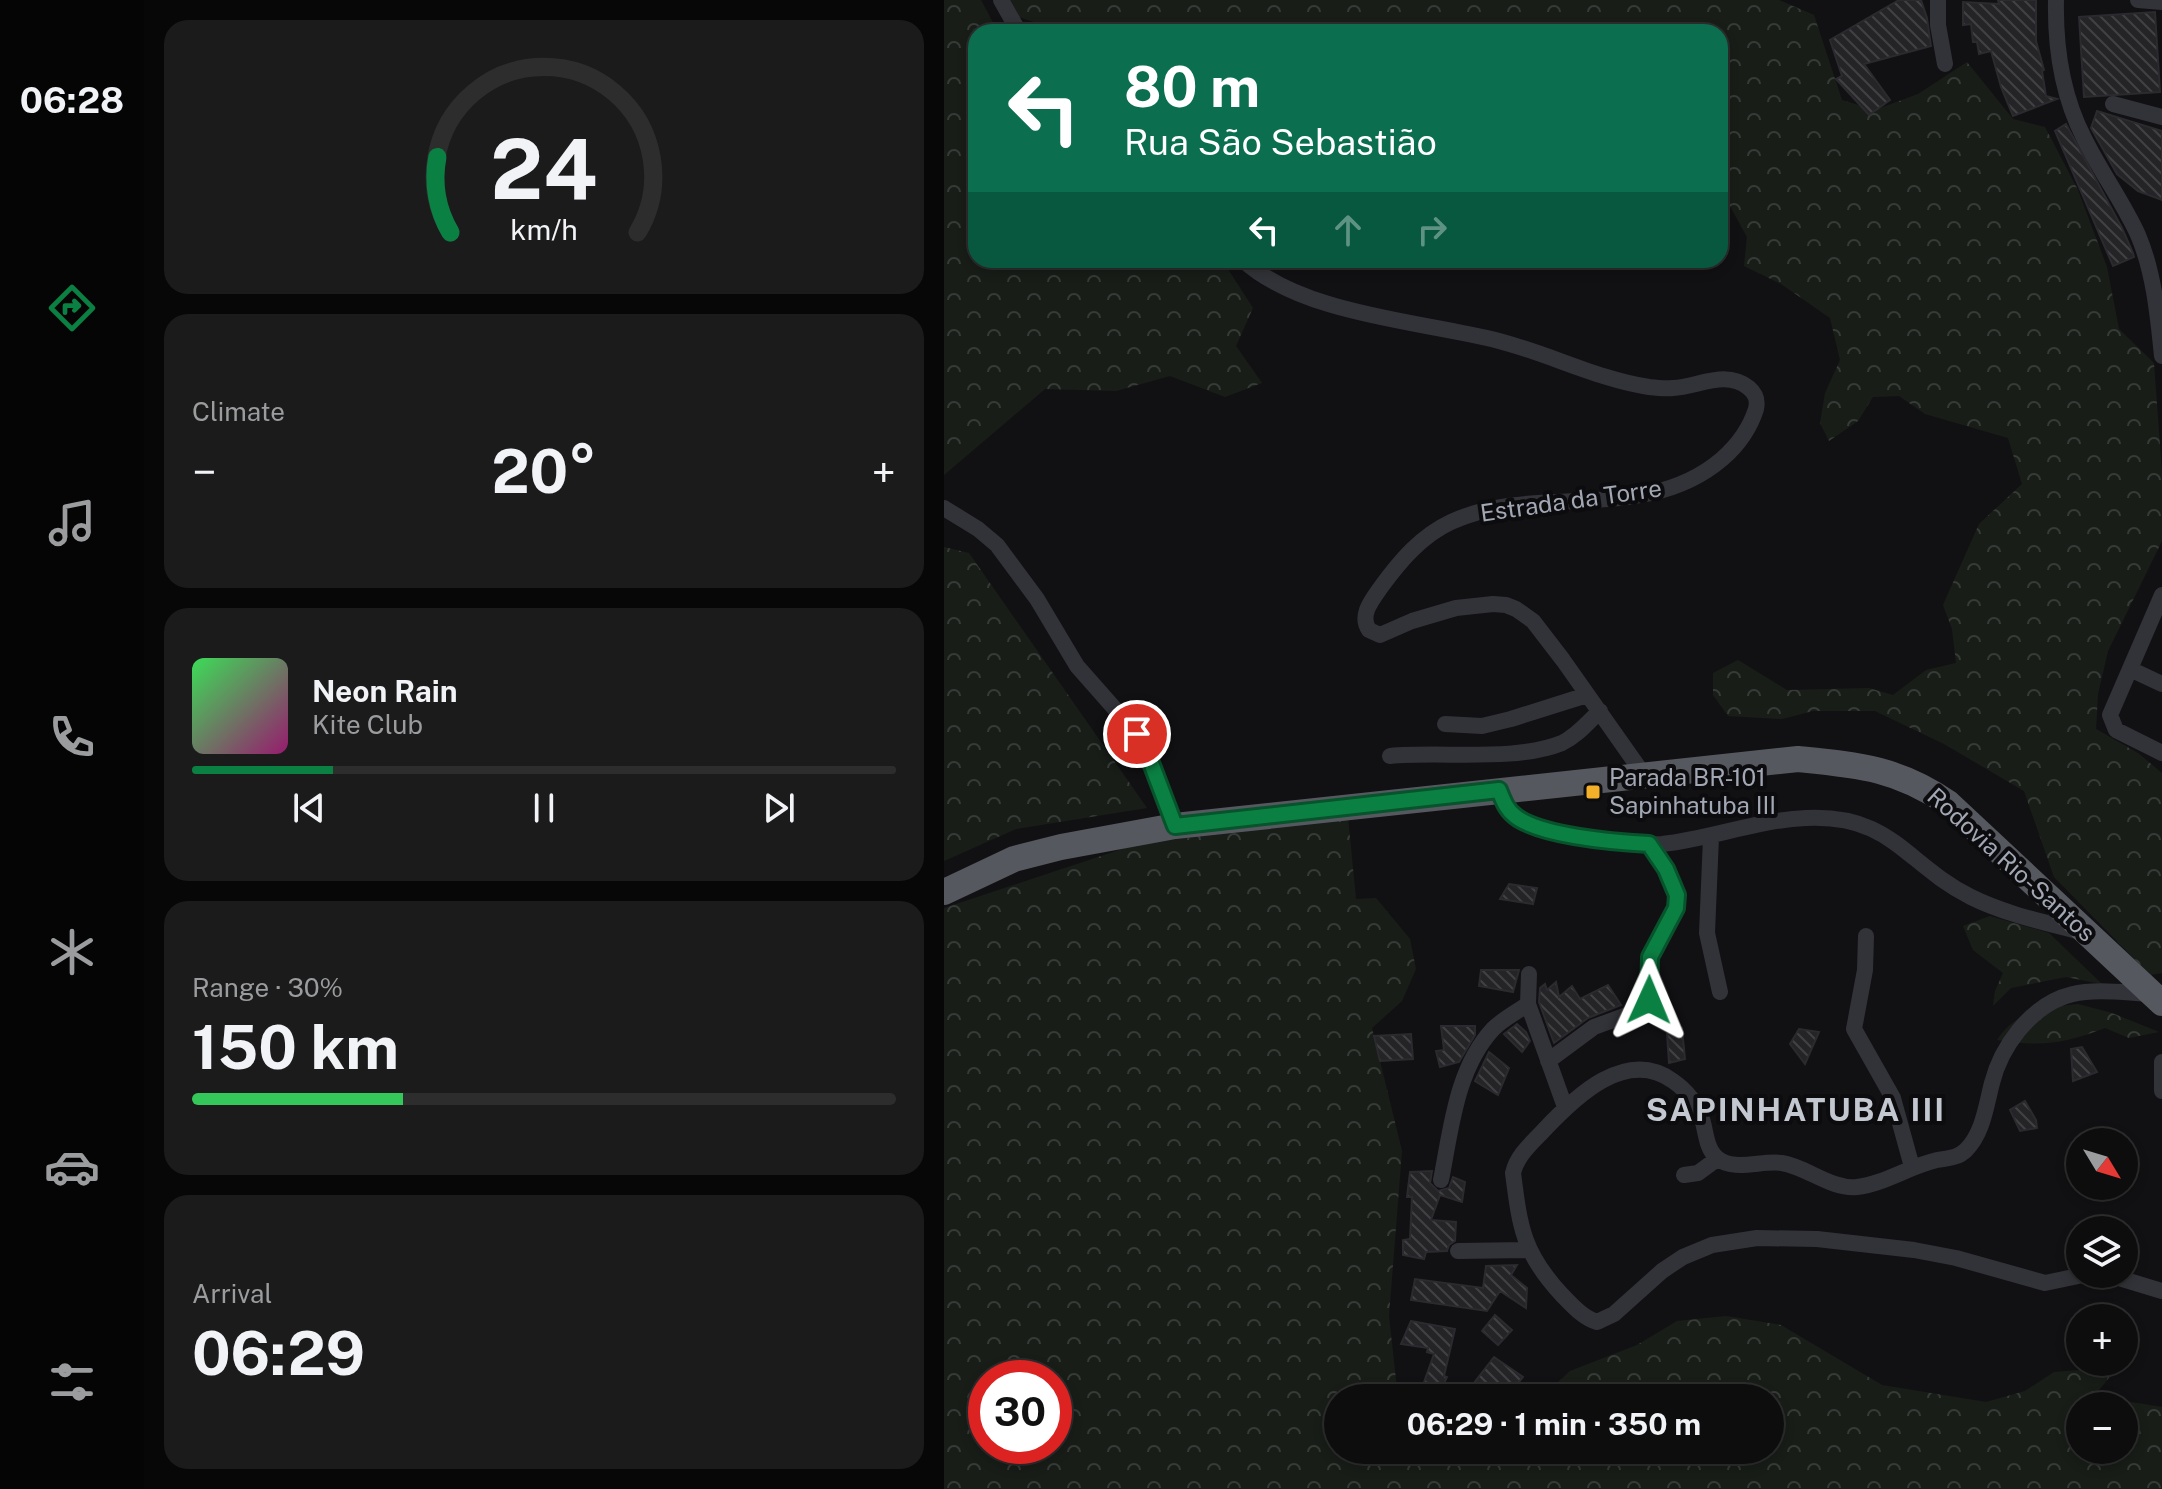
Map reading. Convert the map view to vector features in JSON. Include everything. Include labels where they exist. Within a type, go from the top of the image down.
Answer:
[{"type":"highway","name":"Rodovia Rio-Santos","points":[[944,892],[1014,859],[1175,826],[1798,759],[1859,765],[1901,776],[1926,788],[1948,803],[2157,999]]},
{"type":"street","points":[[1001,0],[1014,24]]},
{"type":"street","points":[[1938,0],[1938,25],[1945,64]]},
{"type":"street","points":[[2056,0],[2059,62],[2068,98],[2083,137],[2137,233],[2146,256],[2162,356]]},
{"type":"street","points":[[2138,0],[2162,2]]},
{"type":"street","points":[[2113,104],[2162,117]]},
{"type":"street","name":"Estrada da Torre","points":[[1252,268],[1281,288],[1326,304],[1501,342],[1600,377],[1673,388],[1717,379],[1735,380],[1752,391],[1757,405],[1747,430],[1730,452],[1705,473],[1668,489],[1616,500],[1532,502],[1492,507],[1452,521],[1427,535],[1416,546],[1369,605],[1365,624],[1369,630],[1380,635],[1412,621],[1456,608],[1506,605],[1533,621],[1644,775]]},
{"type":"street","points":[[944,508],[997,545],[1037,599],[1072,658],[1137,734],[1155,770],[1175,826]]},
{"type":"street","points":[[2162,595],[2158,616],[2111,708],[2110,720],[2116,730],[2162,753]]},
{"type":"street","points":[[2130,669],[2162,684]]},
{"type":"street","points":[[1445,724],[1482,726],[1587,695]]},
{"type":"street","points":[[1390,756],[1501,753],[1561,743],[1600,711]]},
{"type":"street","points":[[1499,790],[1511,814],[1521,821],[1549,831],[1649,844],[1711,837],[1803,818],[1845,818],[1875,828],[1969,896],[2000,910],[2090,934]]},
{"type":"street","points":[[1711,837],[1707,933],[1720,992]]},
{"type":"street","points":[[1548,1061],[1594,1027],[1638,1011],[1649,1000],[1650,957],[1672,916],[1677,895],[1666,869],[1649,844]]},
{"type":"street","points":[[1866,936],[1864,978],[1854,1029],[1893,1098],[1912,1167]]},
{"type":"street","points":[[1529,974],[1528,1004],[1565,1107]]},
{"type":"street","points":[[2157,999],[2096,991],[2051,1000],[2031,1016],[2012,1038],[1998,1063],[1985,1112],[1968,1148],[1954,1157],[1912,1167],[1857,1187],[1837,1184],[1780,1163],[1737,1164],[1717,1159],[1709,1147],[1702,1118],[1686,1091],[1671,1078],[1650,1070],[1630,1071],[1605,1078],[1565,1107],[1515,1165],[1513,1173],[1520,1226],[1528,1250],[1548,1280],[1592,1321],[1603,1321],[1614,1314],[1662,1271],[1683,1257],[1712,1245],[1757,1238],[1804,1238],[1914,1250],[1956,1258],[2045,1283],[2088,1274],[2106,1274],[2162,1291]]},
{"type":"street","points":[[1441,1180],[1457,1101],[1466,1074],[1494,1029],[1528,1004]]},
{"type":"street","points":[[2162,1062],[2162,1091]]},
{"type":"street","points":[[1684,1175],[1698,1173],[1717,1159]]},
{"type":"street","points":[[1458,1251],[1528,1250]]},
{"type":"green space","points":[[944,0],[981,0],[994,24],[968,24],[968,268],[1227,268],[1253,308],[1236,346],[1262,383],[1225,397],[1170,376],[1116,391],[1045,389],[944,475]]},
{"type":"green space","points":[[1001,0],[1779,0],[1814,15],[1842,100],[1875,110],[1918,94],[1967,62],[2013,119],[2045,127],[2078,190],[2107,267],[2119,329],[2154,363],[2162,473],[2162,541],[2108,651],[2098,694],[2096,729],[2138,753],[2162,773],[2162,973],[2150,975],[2054,877],[2024,791],[1944,744],[1875,711],[1813,711],[1782,719],[1728,716],[1713,695],[1713,673],[1738,660],[1787,690],[1869,688],[1893,695],[1926,670],[1956,663],[1952,629],[1943,605],[1979,524],[2022,484],[2008,438],[1925,414],[1899,396],[1873,397],[1858,421],[1829,441],[1820,423],[1825,393],[1840,360],[1830,318],[1781,284],[1744,266],[1747,237],[1728,203],[1728,24],[1040,24],[1006,13]]},
{"type":"green space","points":[[944,547],[969,553],[1147,808],[1016,829],[944,861]]},
{"type":"green space","points":[[1348,817],[1356,899],[1376,898],[1410,939],[1416,969],[1402,1001],[1372,1028],[1402,1151],[1389,1316],[1396,1384],[1324,1384],[1324,1464],[1784,1464],[1784,1384],[1556,1384],[1570,1371],[1637,1345],[1677,1321],[1726,1316],[1781,1325],[1882,1385],[1986,1402],[2025,1391],[2054,1372],[2066,1371],[2066,1376],[2111,1376],[2097,1392],[2066,1392],[2066,1464],[2138,1464],[2138,1403],[2162,1407],[2162,1489],[944,1489],[944,908],[1131,846],[1283,823]]},
{"type":"green space","points":[[1990,916],[2049,933],[2102,984],[2066,977],[2011,988],[1993,1006],[1995,991],[2003,973],[1973,950],[1963,926]]},
{"type":"green space","points":[[2078,1004],[2112,1013],[2159,1032],[2129,1038],[2105,1028],[2052,1043],[1997,1040],[2023,1016],[2043,1009]]},
{"type":"building","points":[[1899,0],[1921,0],[1931,46],[1864,64],[1890,100],[1869,115],[1836,79],[1842,76],[1830,40]]},
{"type":"building","points":[[1998,0],[2036,0],[2036,41],[2044,70],[2046,96],[2057,99],[2013,116],[1991,51],[1979,54],[1977,42],[1973,42],[1971,24],[1963,25],[1963,2],[1999,4]]},
{"type":"building","points":[[2155,12],[2160,92],[2084,97],[2079,17]]},
{"type":"building","points":[[2097,111],[2162,131],[2162,200],[2138,191],[2117,174],[2091,128]]},
{"type":"building","points":[[2066,124],[2133,253],[2134,257],[2113,266],[2055,131]]},
{"type":"building","points":[[1509,884],[1537,888],[1533,904],[1500,899]]},
{"type":"building","points":[[1481,970],[1519,970],[1513,992],[1479,986]]},
{"type":"building","points":[[1556,982],[1559,997],[1572,986],[1580,999],[1608,985],[1621,1005],[1588,1018],[1554,1043],[1539,1002],[1540,988],[1545,984],[1547,990]]},
{"type":"building","points":[[1517,1024],[1530,1041],[1522,1052],[1504,1034]]},
{"type":"building","points":[[1441,1026],[1475,1026],[1475,1035],[1459,1062],[1440,1067],[1436,1051],[1444,1050]]},
{"type":"building","points":[[1682,1028],[1685,1059],[1669,1063],[1667,1034]]},
{"type":"building","points":[[1799,1029],[1819,1032],[1805,1064],[1790,1044]]},
{"type":"building","points":[[1411,1034],[1413,1059],[1380,1061],[1374,1036]]},
{"type":"building","points":[[2082,1047],[2097,1072],[2073,1081],[2071,1049]]},
{"type":"building","points":[[1489,1052],[1509,1068],[1498,1095],[1475,1081]]},
{"type":"building","points":[[2025,1101],[2037,1128],[2020,1131],[2010,1110]]},
{"type":"building","points":[[1432,1171],[1430,1183],[1438,1191],[1449,1188],[1453,1177],[1465,1182],[1462,1202],[1440,1195],[1431,1220],[1456,1222],[1455,1241],[1447,1251],[1426,1252],[1424,1259],[1403,1255],[1403,1240],[1410,1239],[1412,1197],[1407,1197],[1410,1172]]},
{"type":"building","points":[[1517,1265],[1511,1275],[1527,1288],[1526,1308],[1500,1291],[1487,1311],[1411,1300],[1415,1279],[1483,1288],[1486,1266]]},
{"type":"building","points":[[1495,1315],[1512,1330],[1498,1345],[1482,1331]]},
{"type":"building","points":[[1411,1321],[1455,1329],[1444,1384],[1423,1384],[1434,1354],[1427,1352],[1428,1348],[1401,1344]]},
{"type":"building","points":[[1494,1357],[1523,1377],[1517,1384],[1474,1383]]},
{"type":"place","name":"Parada BR-101 Sapinhatuba III","points":[[1593,792]]},
{"type":"district","name":"SAPINHATUBA III","points":[[1796,1110]]},
{"type":"route","points":[[1137,734],[1145,747],[1175,826],[1499,790],[1511,814],[1521,821],[1549,831],[1649,844],[1673,881],[1677,895],[1676,908],[1650,957],[1649,1000]]}]
